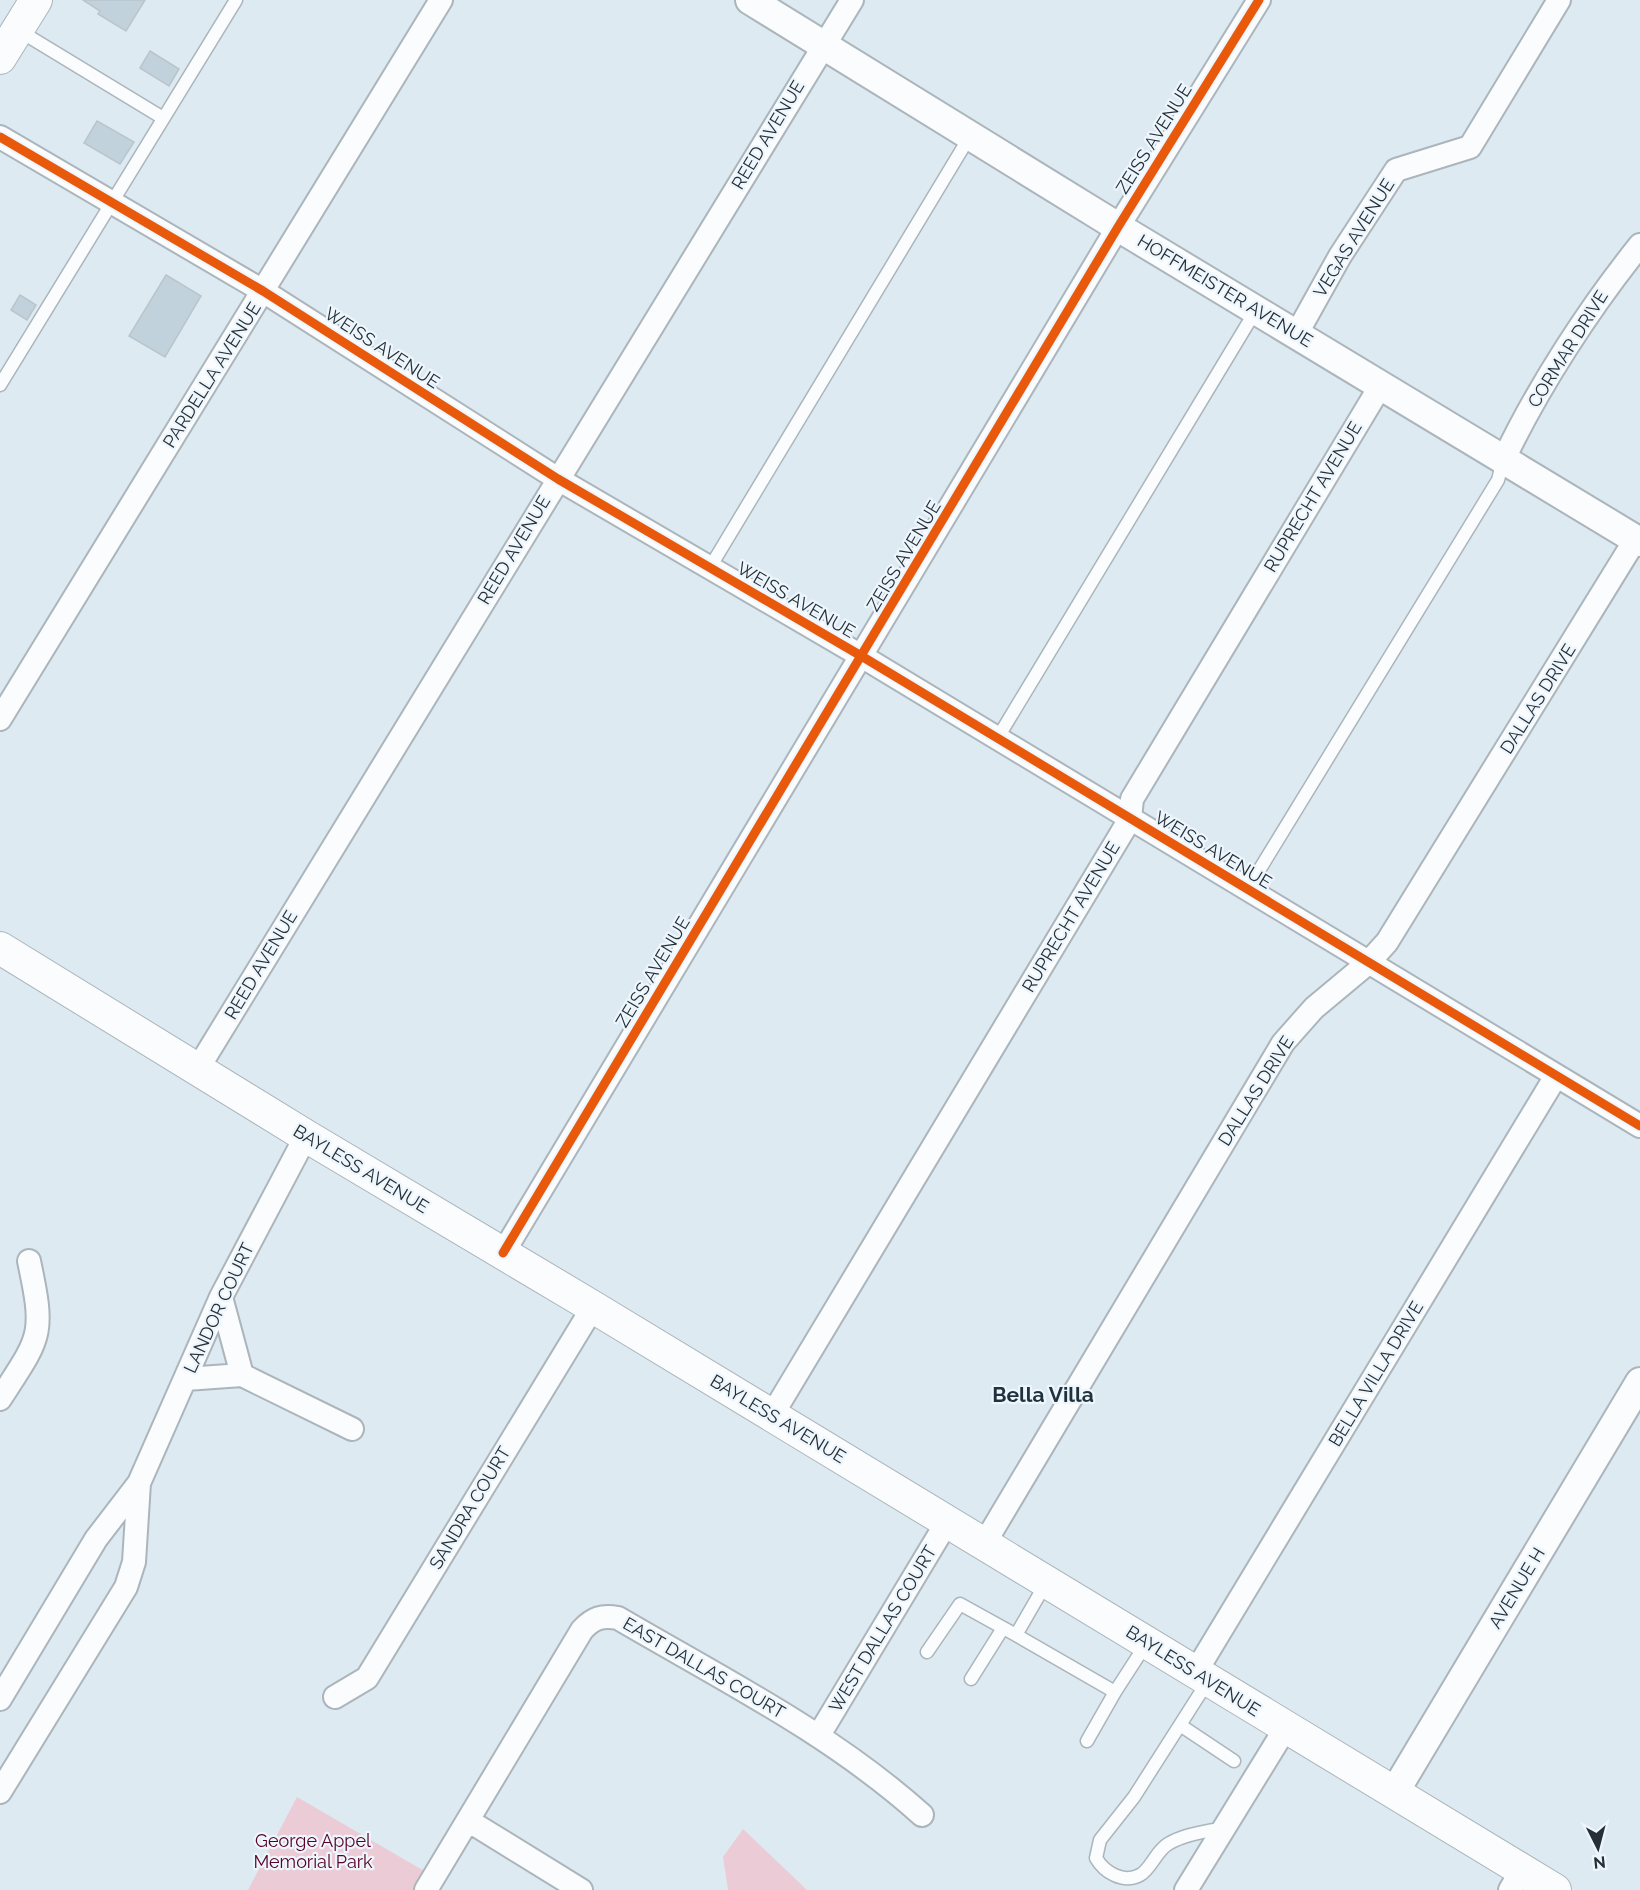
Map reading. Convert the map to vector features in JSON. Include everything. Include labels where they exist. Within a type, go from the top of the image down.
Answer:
[{"type":"main road","points":[[0,58],[36,0]]},
{"type":"main road","name":"BAYLESS AVENUE","points":[[0,948],[197,1070],[772,1415],[1202,1676],[1285,1729],[1394,1793],[1516,1880],[1555,1890]]},
{"type":"street","name":"PARDELLA AVENUE","points":[[0,719],[441,0]]},
{"type":"street","name":"HOFFMEISTER AVENUE","points":[[750,0],[1296,335],[1638,541]]},
{"type":"street","name":"REED AVENUE","points":[[197,1070],[852,0]]},
{"type":"street","name":"ZEISS AVENUE","points":[[503,1253],[1119,227],[1259,0]]},
{"type":"street","name":"VEGAS AVENUE","points":[[1296,335],[1341,256],[1396,170],[1470,147],[1559,0]]},
{"type":"street","name":"WEISS AVENUE","points":[[0,137],[263,291],[558,479],[862,657],[1640,1126]]},
{"type":"street","name":"CORMAR DRIVE","points":[[1504,459],[1516,432],[1604,290],[1640,245]]},
{"type":"street","name":"RUPRECHT AVENUE","points":[[772,1415],[1130,819],[1132,799],[1381,385]]},
{"type":"street","name":"DALLAS DRIVE","points":[[984,1544],[1283,1043],[1314,1008],[1368,963],[1387,942],[1638,541]]},
{"type":"street","name":"BELLA VILLA DRIVE","points":[[1202,1676],[1556,1076]]},
{"type":"street","name":"LANDOR COURT","points":[[0,1699],[96,1539],[139,1483],[221,1297],[306,1136]]},
{"type":"street","points":[[0,1399],[33,1348],[38,1334],[39,1307],[29,1261]]},
{"type":"street","points":[[221,1297],[242,1375]]},
{"type":"street","name":"SANDRA COURT","points":[[335,1697],[367,1678],[593,1307]]},
{"type":"street","points":[[186,1379],[242,1375],[352,1429]]},
{"type":"street","name":"AVENUE H","points":[[1394,1793],[1640,1382]]},
{"type":"street","name":"LANDOR COURT","points":[[0,1792],[126,1587],[134,1562],[139,1483]]},
{"type":"street","name":"WEST DALLAS COURT","points":[[819,1735],[947,1522]]},
{"type":"street","name":"EAST DALLAS COURT","points":[[426,1890],[582,1630],[596,1618],[618,1618],[819,1735],[922,1815]]},
{"type":"street","points":[[1186,1890],[1285,1729]]},
{"type":"street","points":[[469,1821],[582,1890]]},
{"type":"lane","points":[[0,385],[236,0]]},
{"type":"lane","points":[[17,30],[164,118]]},
{"type":"lane","points":[[709,569],[971,135]]},
{"type":"lane","points":[[997,739],[1256,310]]},
{"type":"lane","points":[[1247,890],[1498,480],[1504,459]]},
{"type":"lane","points":[[1016,1635],[1047,1582]]},
{"type":"lane","points":[[927,1652],[960,1604],[1115,1692]]},
{"type":"lane","points":[[972,1679],[1003,1628]]},
{"type":"lane","points":[[1087,1741],[1146,1643]]},
{"type":"lane","points":[[1202,1676],[1179,1725],[1134,1797],[1100,1840],[1096,1858],[1102,1869],[1120,1878],[1140,1875],[1169,1844],[1190,1835],[1224,1828]]},
{"type":"lane","points":[[1179,1725],[1234,1761]]},
{"type":"green space","name":"George Appel Memorial Park","points":[[297,1797],[426,1872],[415,1890],[248,1890]]},
{"type":"green space","points":[[743,1829],[807,1890],[728,1890],[723,1857]]},
{"type":"building","points":[[83,0],[145,0],[126,31],[98,14],[100,11]]},
{"type":"building","points":[[150,51],[179,69],[169,86],[140,68]]},
{"type":"building","points":[[97,121],[134,142],[120,164],[84,143]]},
{"type":"building","points":[[166,275],[201,296],[165,357],[129,336]]},
{"type":"building","points":[[20,295],[36,305],[27,320],[11,310]]},
{"type":"cycle path","points":[[503,1253],[1118,227],[1259,0]]},
{"type":"cycle path","points":[[0,137],[263,291],[558,479],[863,657],[1640,1126]]},
{"type":"district","name":"Bella Villa","points":[[1043,1395]]}]
